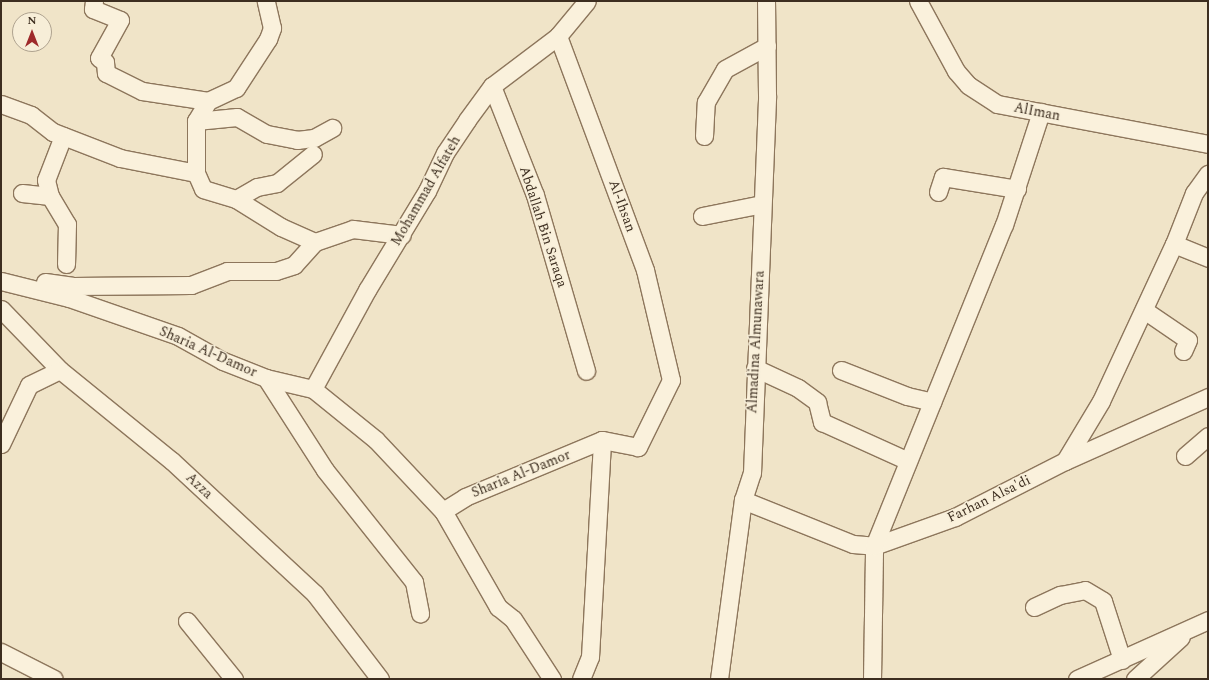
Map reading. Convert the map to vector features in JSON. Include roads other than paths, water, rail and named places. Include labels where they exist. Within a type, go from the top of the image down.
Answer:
[{"type":"street","points":[[94,1],[93,9],[120,20],[100,58],[105,62],[106,73],[142,91],[208,101],[236,88],[268,39],[272,28],[266,1]]},
{"type":"street","name":"Mohammad Alfateh","points":[[313,390],[402,235],[445,152],[492,86],[558,36],[588,1]]},
{"type":"street","name":"Almadina Almunawara","points":[[719,679],[743,500],[752,473],[767,46],[766,1]]},
{"type":"street","name":"AlIman","points":[[918,1],[956,71],[968,85],[997,104],[1208,144]]},
{"type":"street","name":"Al-Ihsan","points":[[558,36],[645,270],[671,380],[638,447],[602,440]]},
{"type":"street","points":[[704,136],[706,102],[725,69],[767,46]]},
{"type":"street","name":"Abdallah Bin Saraqa","points":[[492,86],[535,195],[586,371]]},
{"type":"street","points":[[208,101],[196,121],[196,173],[203,189],[236,199],[281,228],[315,242]]},
{"type":"street","points":[[1,104],[31,115],[63,136],[120,158],[196,173]]},
{"type":"street","points":[[872,679],[874,546],[1018,189],[1041,112]]},
{"type":"street","points":[[196,121],[237,117],[267,134],[297,140],[314,138],[332,128]]},
{"type":"street","points":[[63,136],[46,180],[50,196],[67,224],[66,264]]},
{"type":"street","points":[[236,199],[257,187],[277,183],[313,154]]},
{"type":"street","points":[[1065,461],[1101,401],[1174,244],[1194,193],[1208,174]]},
{"type":"street","points":[[938,192],[943,177],[1018,189]]},
{"type":"street","points":[[22,193],[50,196]]},
{"type":"street","points":[[702,216],[762,204]]},
{"type":"street","points":[[1,277],[72,286],[191,285],[227,271],[276,271],[294,264],[315,242],[354,229],[402,235]]},
{"type":"street","points":[[1174,244],[1208,258]]},
{"type":"street","name":"Sharia Al-Damor","points":[[1,281],[69,298],[178,336],[223,361],[266,378],[313,390],[376,440],[443,511],[498,607],[513,619],[552,679]]},
{"type":"street","name":"Azza","points":[[1,309],[60,370],[172,461],[315,594],[380,679]]},
{"type":"street","points":[[1144,310],[1188,340],[1183,351]]},
{"type":"street","points":[[755,368],[798,388],[817,402],[822,422],[908,460]]},
{"type":"street","points":[[1,444],[29,385],[60,370]]},
{"type":"street","points":[[841,370],[907,396],[932,402]]},
{"type":"street","points":[[266,378],[325,470],[414,582],[420,613]]},
{"type":"street","name":"Farhan Alsa'di","points":[[743,500],[854,544],[874,546],[955,517],[1065,461],[1208,397]]},
{"type":"street","points":[[1185,456],[1208,436]]},
{"type":"street","points":[[581,679],[590,657],[602,440]]},
{"type":"street","name":"Sharia Al-Damor","points":[[443,511],[465,497],[602,440]]},
{"type":"street","points":[[1034,607],[1060,595],[1085,590],[1103,601],[1122,660]]},
{"type":"street","points":[[1077,679],[1208,620]]},
{"type":"street","points":[[187,621],[234,679]]},
{"type":"street","points":[[1135,679],[1188,630]]},
{"type":"street","points":[[1,652],[54,679]]}]
